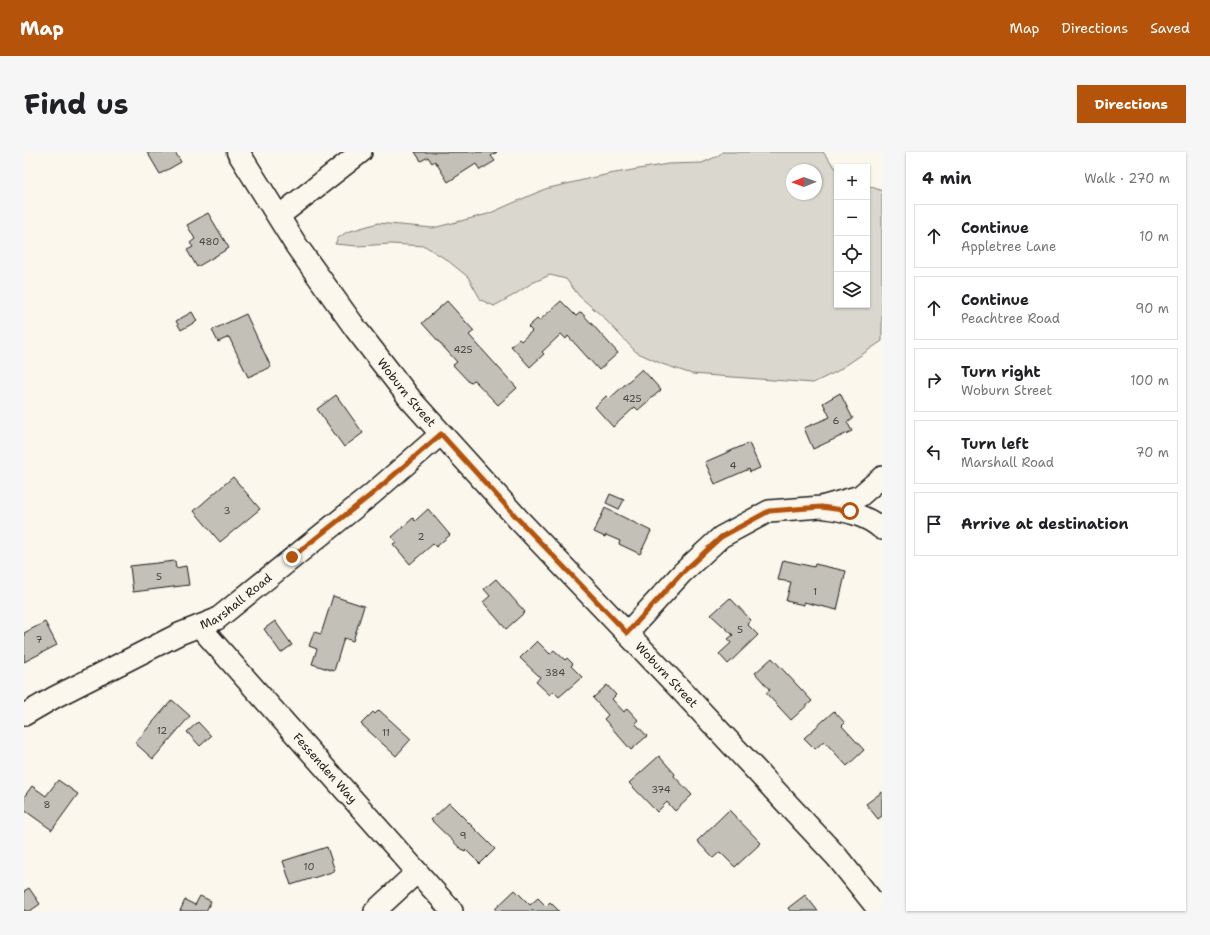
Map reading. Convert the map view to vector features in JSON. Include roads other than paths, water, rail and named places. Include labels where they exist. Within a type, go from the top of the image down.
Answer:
[{"type":"main road","name":"Woburn Street","points":[[238,152],[296,244],[356,329],[411,400],[519,520],[837,857],[880,911]]},
{"type":"street","points":[[279,216],[362,152]]},
{"type":"street","name":"Marshall Road","points":[[24,715],[165,641],[217,619],[372,494],[441,434]]},
{"type":"street","points":[[627,633],[682,573],[721,537],[769,511],[821,507],[860,496],[882,477]]},
{"type":"street","points":[[821,507],[850,511],[882,529]]},
{"type":"street","name":"Fessenden Way","points":[[199,626],[452,911]]},
{"type":"street","points":[[376,911],[417,872]]}]
